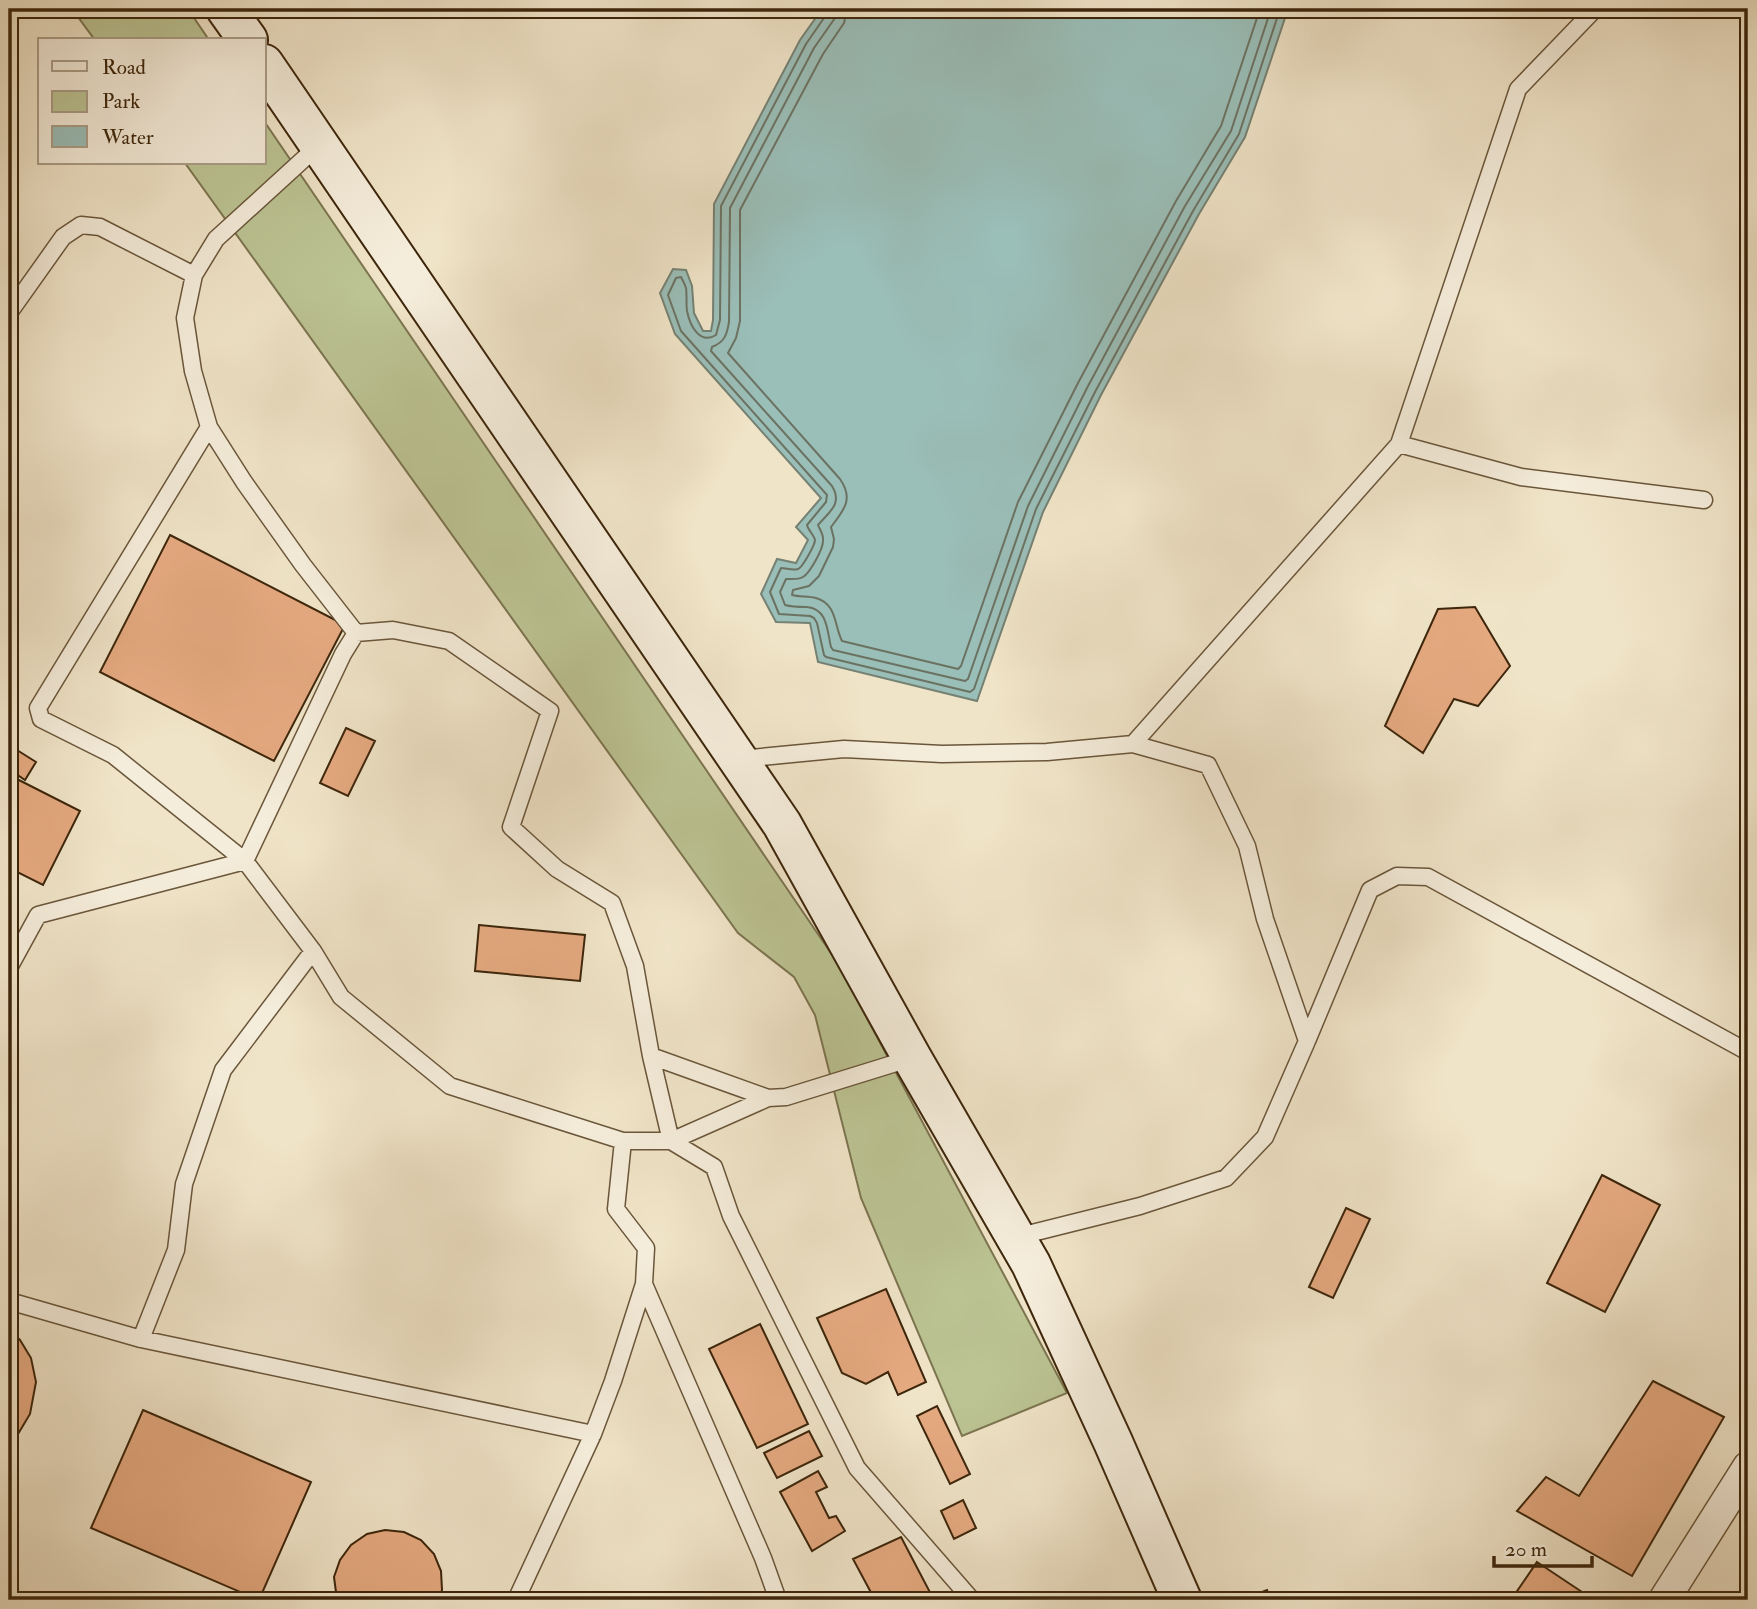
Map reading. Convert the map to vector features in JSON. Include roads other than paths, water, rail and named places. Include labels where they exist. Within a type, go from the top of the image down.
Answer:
[{"type":"main road","points":[[226,9],[247,38]]},
{"type":"main road","points":[[266,67],[782,824],[912,1058],[1031,1264],[1182,1600]]},
{"type":"street","points":[[1664,1600],[1748,1467]]},
{"type":"lane","points":[[1133,744],[1399,444],[1518,89],[1595,9]]},
{"type":"lane","points":[[319,145],[216,239],[194,275],[185,318],[193,371],[209,427],[296,555],[356,633]]},
{"type":"lane","points":[[9,313],[63,237],[81,226],[100,227],[194,275]]},
{"type":"lane","points":[[209,427],[38,708],[38,714],[41,719],[113,755],[245,861],[313,951],[341,997],[450,1086],[623,1141],[671,1141],[768,1098],[786,1097],[912,1058]]},
{"type":"lane","points":[[1399,444],[1521,477],[1704,500]]},
{"type":"lane","points":[[356,633],[393,630],[449,641],[551,711],[511,827],[557,869],[612,903],[635,966],[651,1056],[671,1141],[714,1167],[731,1216],[857,1468],[972,1600]]},
{"type":"lane","points":[[245,861],[343,654],[356,633]]},
{"type":"lane","points":[[738,759],[844,750],[942,754],[1047,752],[1133,744],[1208,765],[1247,846],[1265,919],[1307,1041]]},
{"type":"lane","points":[[9,968],[38,915],[245,861]]},
{"type":"lane","points":[[1016,1237],[1140,1206],[1226,1178],[1265,1137],[1370,890],[1397,876],[1428,877],[1748,1052]]},
{"type":"lane","points":[[141,1339],[176,1250],[184,1184],[223,1070],[313,951]]},
{"type":"lane","points":[[651,1056],[768,1098]]},
{"type":"lane","points":[[516,1600],[593,1434],[644,1284],[646,1248],[616,1209],[623,1141]]},
{"type":"lane","points":[[644,1284],[778,1600]]},
{"type":"lane","points":[[9,1301],[141,1339],[593,1434]]},
{"type":"water","points":[[822,9],[1288,9],[1245,137],[1199,214],[1101,395],[1043,512],[977,701],[818,662],[810,623],[776,622],[761,594],[777,559],[796,563],[808,540],[796,527],[821,498],[675,334],[660,293],[673,269],[686,270],[692,286],[694,313],[703,331],[711,331],[714,204],[800,40]]}]
